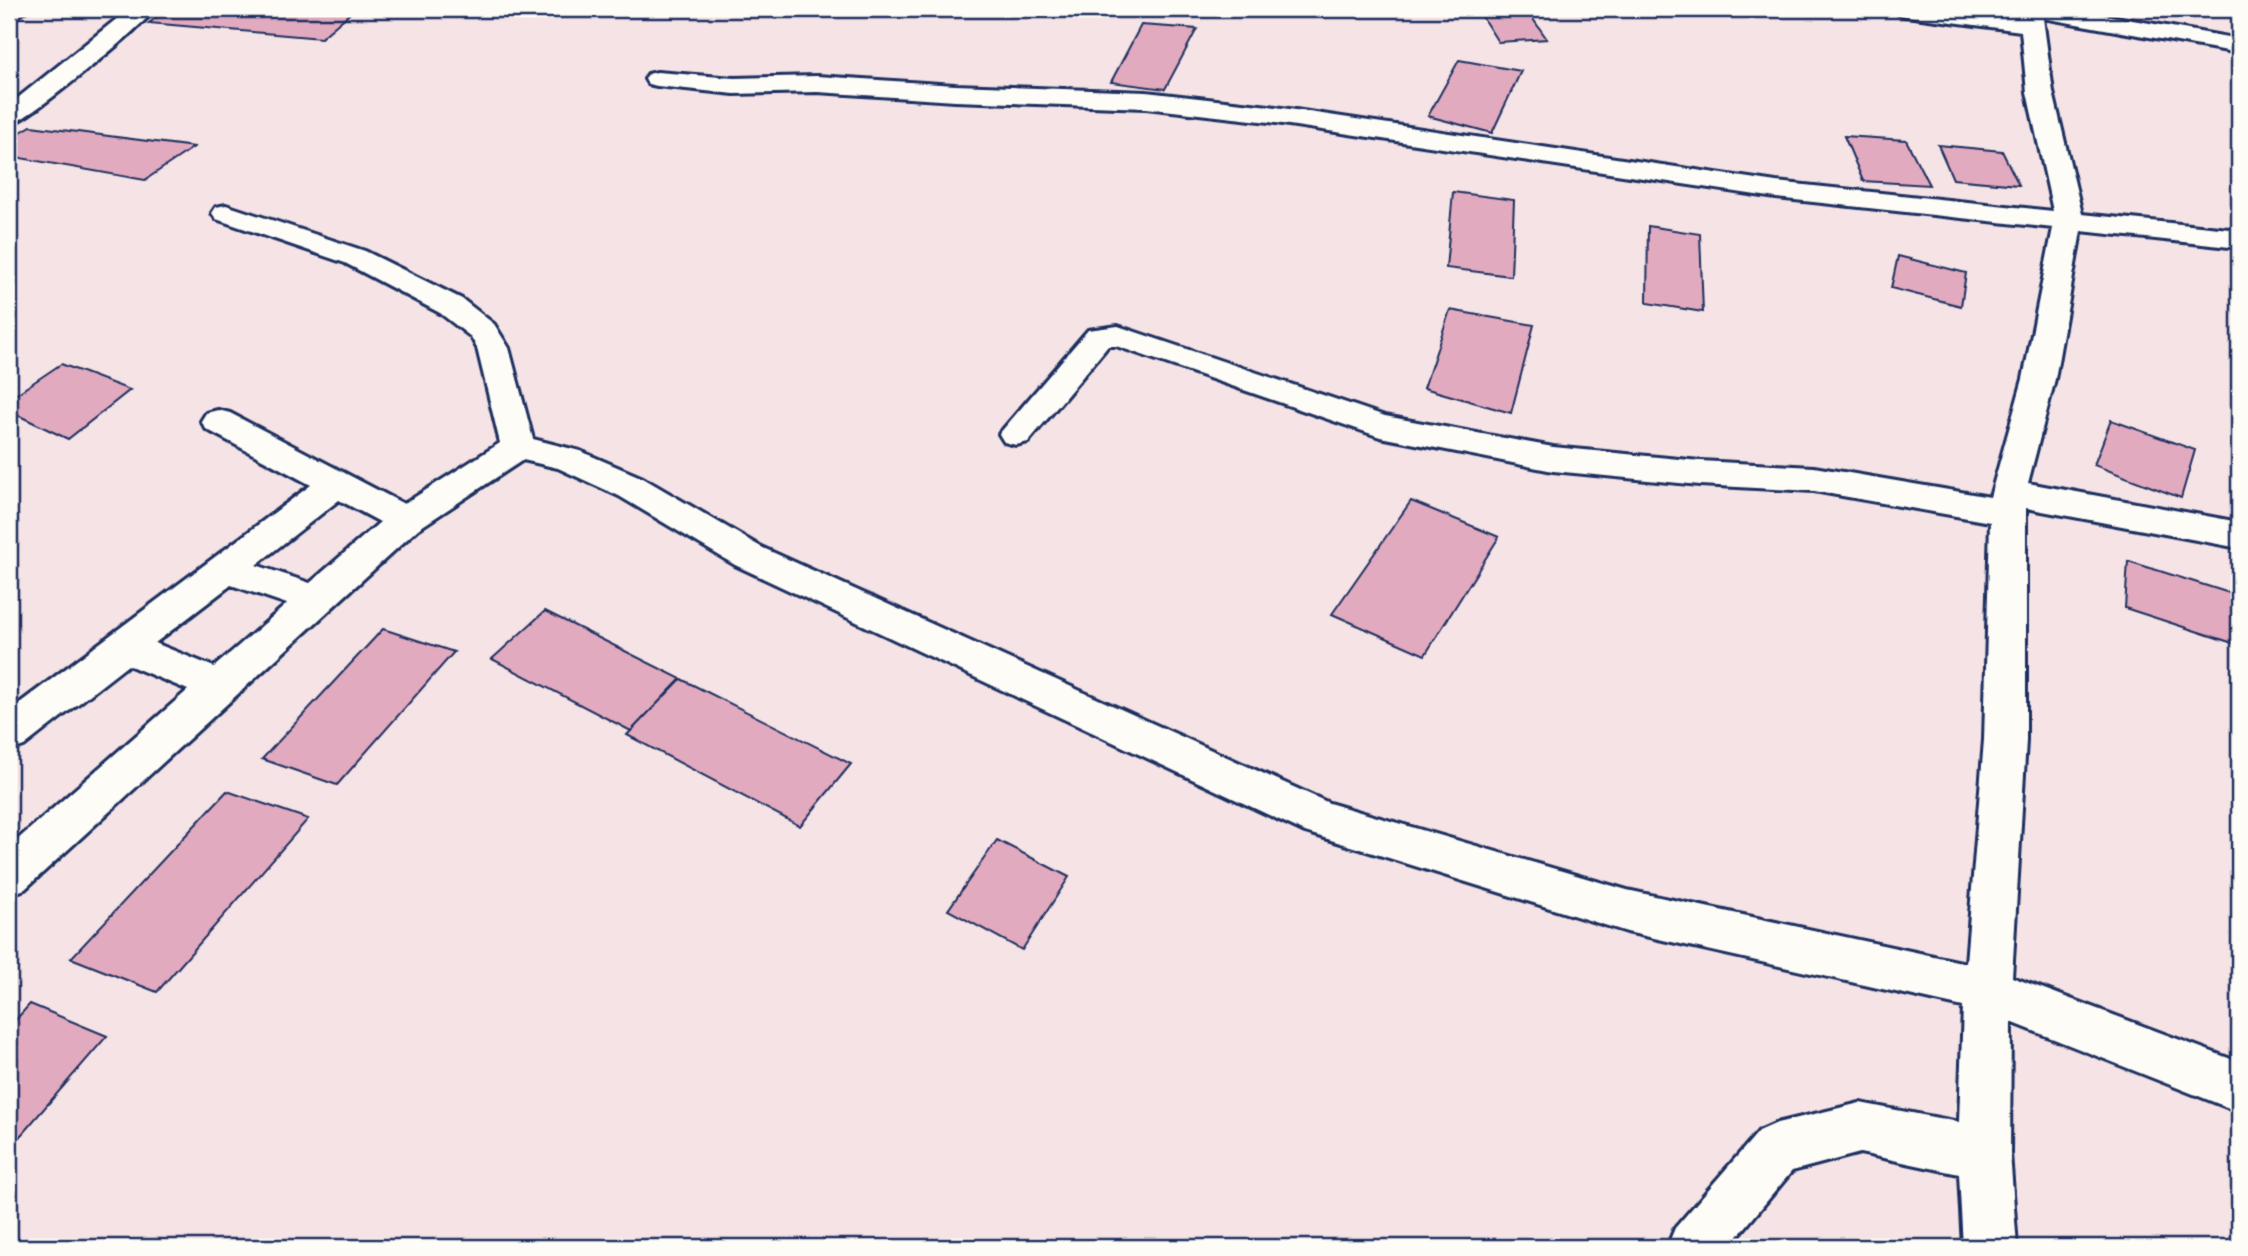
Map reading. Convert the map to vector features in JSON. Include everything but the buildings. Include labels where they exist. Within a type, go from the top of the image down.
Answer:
[{"type":"street","points":[[9,117],[49,88],[143,9]]},
{"type":"street","points":[[1906,9],[2032,14],[2239,46]]},
{"type":"street","points":[[1990,1247],[1984,1153],[1987,990],[2005,740],[2008,503],[2039,379],[2068,220],[2040,92],[2032,14]]},
{"type":"street","points":[[657,79],[734,86],[817,84],[955,93],[1146,100],[1269,114],[1776,190],[2239,239]]},
{"type":"street","points":[[226,213],[355,257],[451,306],[483,331],[493,348],[518,447]]},
{"type":"street","points":[[1016,435],[1100,337],[1118,336],[1380,426],[1553,459],[1700,473],[1814,479],[2239,535]]},
{"type":"street","points":[[218,421],[405,520]]},
{"type":"street","points":[[9,875],[405,520],[518,447],[568,459],[631,487],[760,561],[1320,819],[1627,911],[1987,990],[2239,1087]]},
{"type":"street","points":[[9,734],[337,484]]},
{"type":"street","points":[[225,569],[316,599]]},
{"type":"street","points":[[124,647],[219,686]]},
{"type":"street","points":[[1694,1247],[1777,1149],[1860,1128],[1984,1153]]}]
